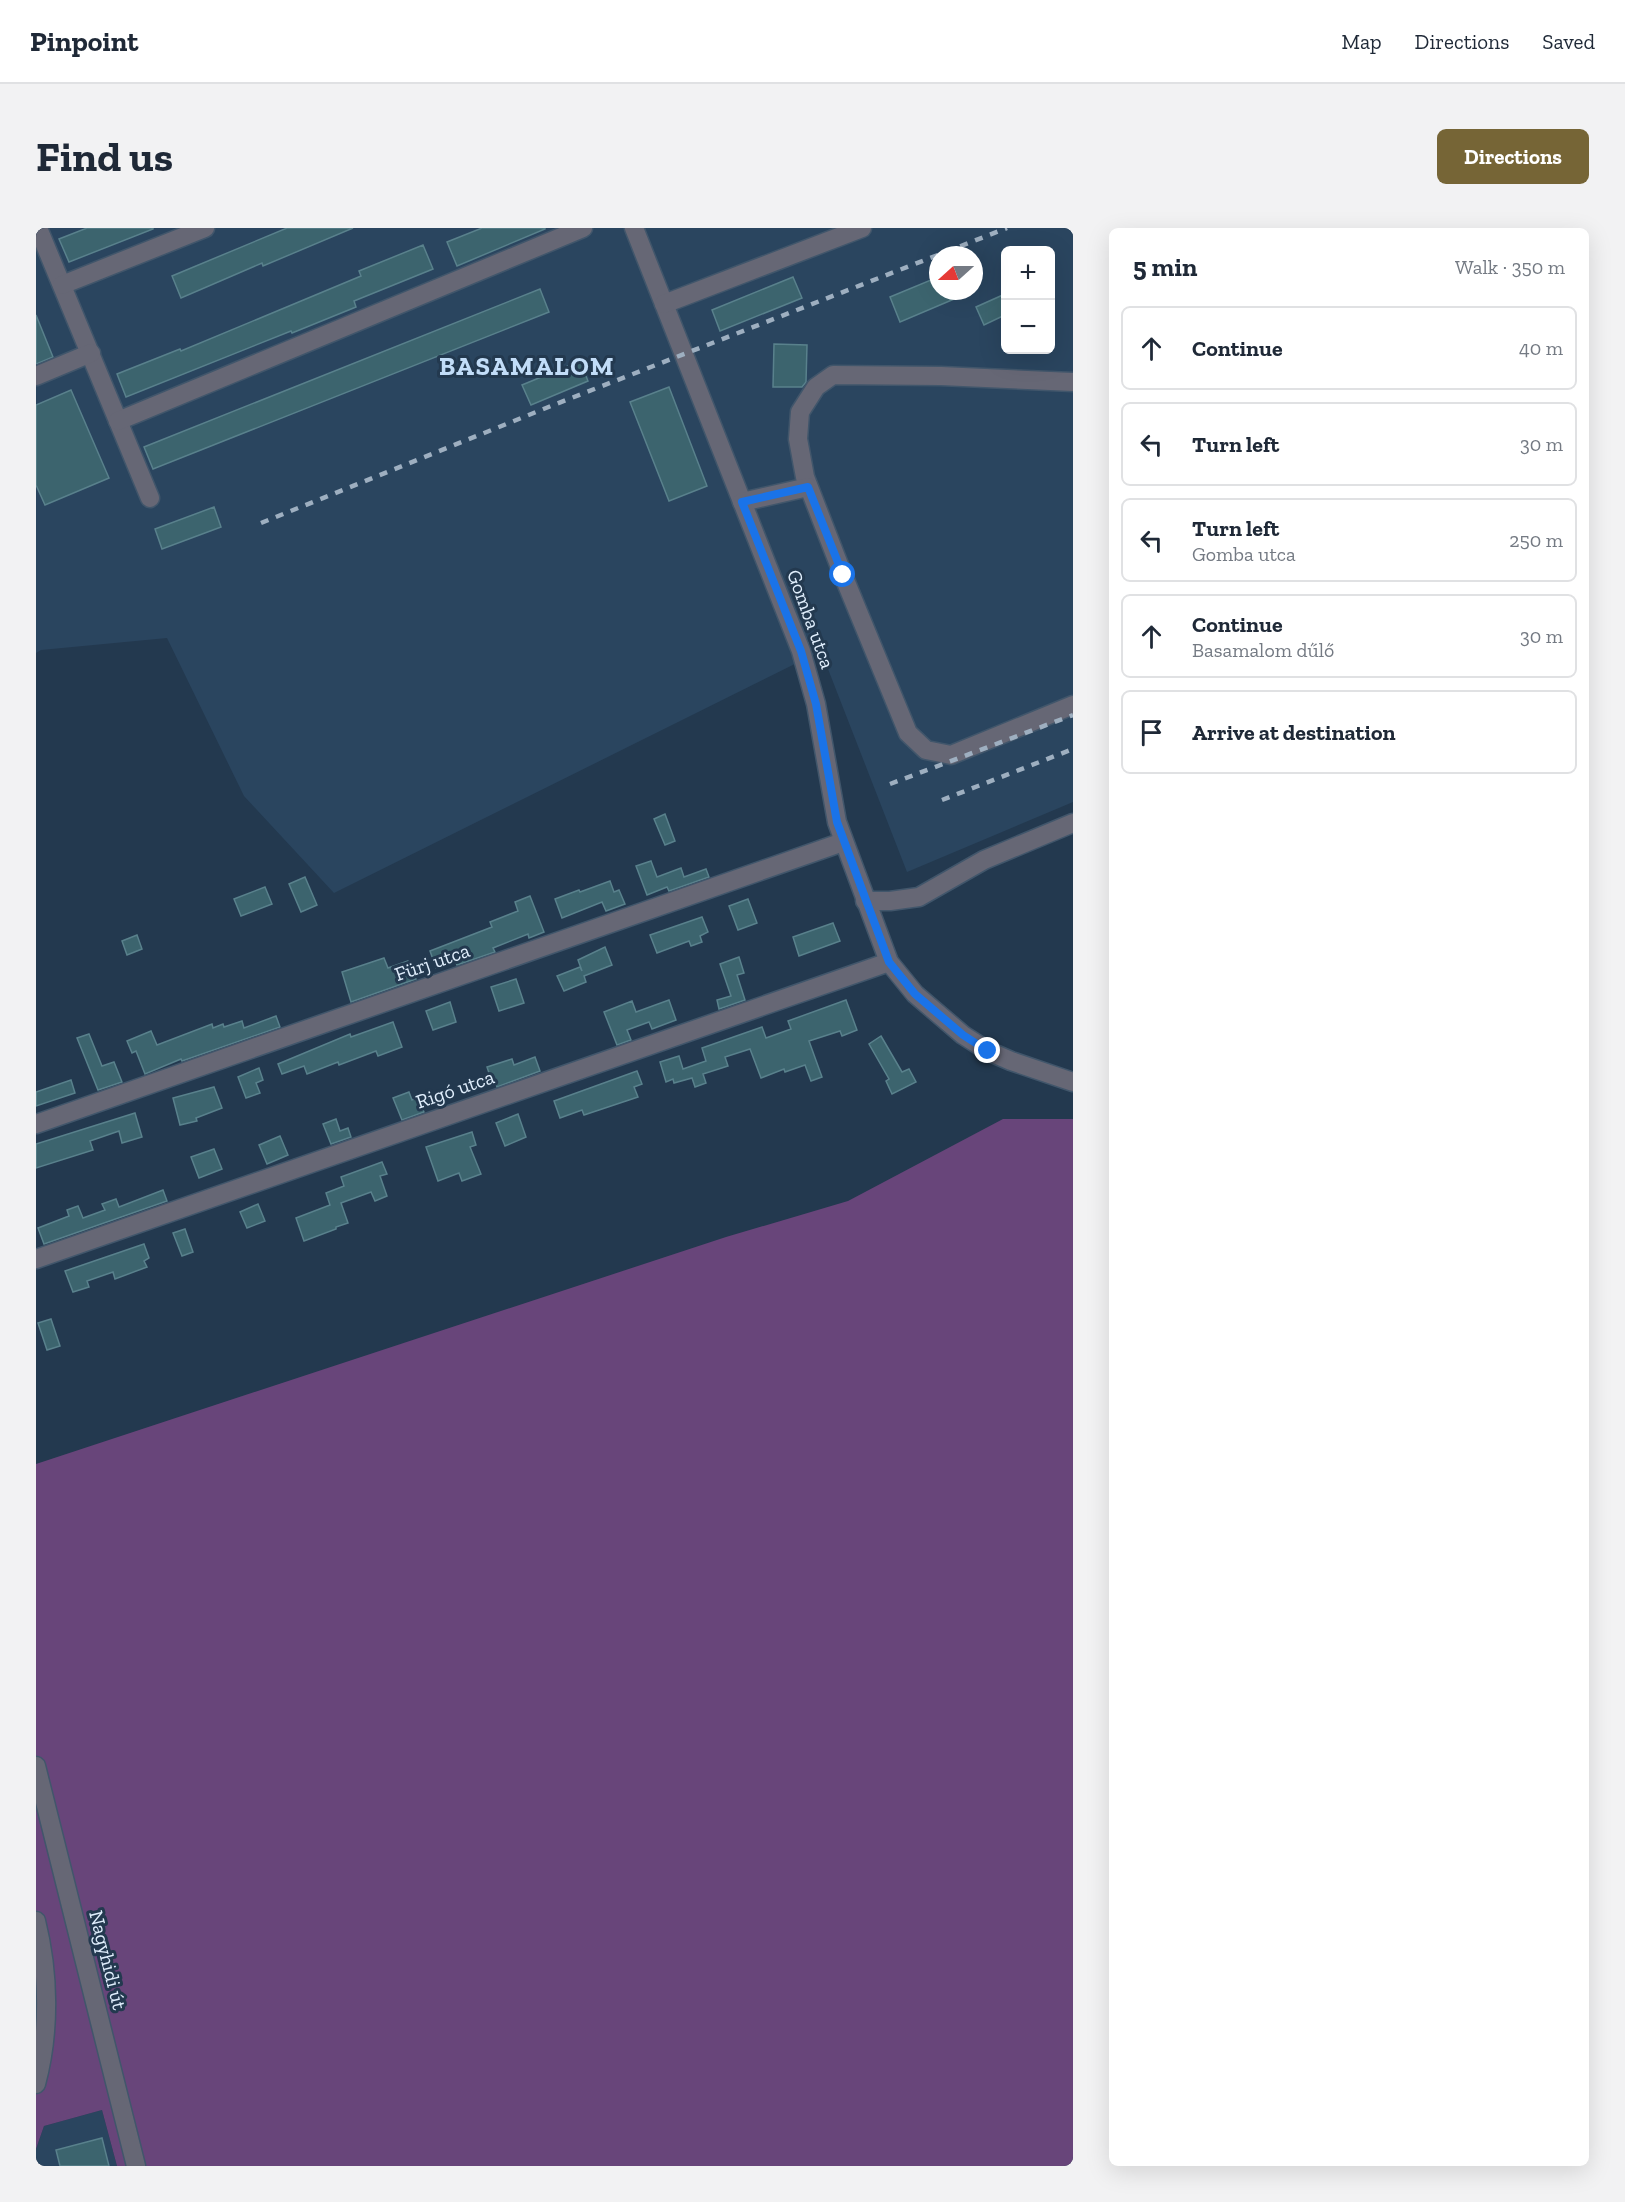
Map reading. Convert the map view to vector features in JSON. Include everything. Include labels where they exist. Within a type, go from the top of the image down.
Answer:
[{"type":"street","points":[[38,228],[150,498]]},
{"type":"street","points":[[62,285],[205,228]]},
{"type":"street","points":[[118,421],[583,228]]},
{"type":"street","name":"Gomba utca","points":[[634,228],[801,651],[816,704],[833,804],[843,842],[889,962],[915,994],[963,1035],[988,1051],[1073,1082]]},
{"type":"street","points":[[664,304],[862,228]]},
{"type":"street","points":[[36,376],[91,353]]},
{"type":"street","points":[[1073,382],[941,376],[833,375],[816,387],[800,412],[798,439],[808,487],[908,733],[926,750],[951,754],[1073,705]]},
{"type":"street","points":[[742,502],[808,487]]},
{"type":"street","points":[[865,901],[890,901],[919,897],[984,860],[1073,823]]},
{"type":"street","name":"Fürj utca","points":[[36,1124],[843,842]]},
{"type":"street","name":"Rigó utca","points":[[36,1259],[889,962]]},
{"type":"street","name":"Nagyhidi út","points":[[36,1766],[136,2166]]},
{"type":"street","points":[[36,1921],[46,2005],[43,2053],[36,2084]]},
{"type":"shaded area","points":[[36,228],[1073,228],[1073,802],[907,872],[821,651],[334,893],[244,796],[167,638],[41,650],[36,653]]},
{"type":"shaded area","points":[[1003,1119],[1073,1119],[1073,2166],[117,2166],[102,2110],[44,2126],[36,2149],[36,1464],[726,1237],[848,1201]]},
{"type":"shaded area","points":[[102,2110],[117,2166],[36,2166],[36,2149],[44,2126]]},
{"type":"building","points":[[87,228],[153,229],[69,262],[59,239]]},
{"type":"building","points":[[287,228],[353,228],[263,266],[262,263],[181,298],[172,276]]},
{"type":"building","points":[[482,228],[545,229],[457,266],[447,242]]},
{"type":"building","points":[[423,245],[433,269],[354,301],[356,307],[126,397],[117,374],[180,349],[181,351],[361,276],[359,271]]},
{"type":"building","points":[[793,277],[802,298],[720,331],[712,310]]},
{"type":"building","points":[[929,281],[929,300],[952,300],[900,322],[890,297]]},
{"type":"building","points":[[540,289],[549,312],[153,469],[144,447]]},
{"type":"building","points":[[1001,296],[1001,317],[984,325],[976,307]]},
{"type":"building","points":[[36,315],[53,357],[36,364]]},
{"type":"building","points":[[774,344],[807,345],[806,382],[802,387],[773,387]]},
{"type":"building","points":[[580,361],[588,381],[531,405],[522,385]]},
{"type":"building","points":[[669,387],[707,486],[669,501],[630,402]]},
{"type":"building","points":[[71,390],[109,478],[45,505],[36,485],[36,405]]},
{"type":"building","points":[[214,507],[221,527],[162,549],[155,529]]},
{"type":"building","points":[[665,814],[675,841],[665,845],[654,819]]},
{"type":"building","points":[[651,861],[657,877],[681,868],[684,877],[706,869],[709,877],[669,891],[667,887],[647,895],[636,866]]},
{"type":"building","points":[[305,877],[317,905],[301,912],[289,884]]},
{"type":"building","points":[[610,881],[614,892],[619,890],[625,904],[606,911],[602,902],[562,918],[555,899]]},
{"type":"building","points":[[265,887],[272,904],[241,916],[234,899]]},
{"type":"building","points":[[530,896],[544,932],[529,938],[528,934],[493,948],[495,952],[457,965],[455,960],[436,968],[430,951],[492,927],[490,922],[518,911],[515,902]]},
{"type":"building","points":[[748,899],[757,923],[738,930],[729,906]]},
{"type":"building","points":[[702,917],[708,932],[700,936],[702,942],[691,946],[689,941],[657,953],[650,935]]},
{"type":"building","points":[[833,923],[840,941],[799,956],[793,937]]},
{"type":"building","points":[[137,935],[142,949],[127,955],[122,941]]},
{"type":"building","points":[[605,947],[612,965],[584,976],[586,982],[564,991],[557,976],[580,967],[582,971],[578,960]]},
{"type":"building","points":[[739,957],[744,973],[737,975],[745,1000],[719,1009],[717,1000],[731,996],[720,964]]},
{"type":"building","points":[[384,958],[388,968],[408,961],[416,979],[351,1002],[342,972]]},
{"type":"building","points":[[516,979],[524,1003],[499,1011],[491,987]]},
{"type":"building","points":[[669,1000],[676,1020],[652,1029],[649,1022],[627,1030],[631,1040],[617,1045],[604,1012],[632,1001],[636,1012]]},
{"type":"building","points":[[846,1000],[857,1030],[842,1036],[840,1031],[809,1041],[822,1077],[811,1081],[805,1065],[785,1072],[784,1069],[761,1078],[750,1049],[725,1057],[728,1066],[703,1074],[706,1083],[695,1087],[692,1078],[674,1083],[673,1079],[666,1082],[660,1062],[679,1056],[683,1069],[706,1061],[702,1048],[762,1027],[766,1038],[791,1029],[788,1021]]},
{"type":"building","points":[[450,1002],[456,1022],[433,1030],[426,1011]]},
{"type":"building","points":[[276,1016],[280,1027],[182,1061],[181,1059],[145,1074],[136,1051],[132,1053],[127,1041],[151,1031],[157,1045],[212,1024],[213,1028],[223,1024],[224,1027],[242,1021],[244,1028]]},
{"type":"building","points":[[393,1022],[402,1047],[378,1056],[376,1051],[307,1074],[304,1066],[282,1074],[278,1064],[350,1034],[351,1037]]},
{"type":"building","points":[[89,1034],[102,1066],[114,1062],[122,1082],[98,1090],[77,1038]]},
{"type":"building","points":[[881,1036],[902,1072],[909,1069],[916,1082],[892,1094],[886,1081],[889,1079],[869,1044]]},
{"type":"building","points":[[535,1057],[540,1071],[497,1087],[494,1078],[491,1079],[487,1067],[512,1059],[514,1065]]},
{"type":"building","points":[[259,1068],[263,1080],[256,1083],[260,1093],[246,1098],[238,1077]]},
{"type":"building","points":[[637,1071],[642,1084],[634,1087],[638,1097],[584,1115],[582,1110],[560,1118],[554,1101]]},
{"type":"building","points":[[71,1080],[75,1093],[36,1106],[36,1092]]},
{"type":"building","points":[[214,1087],[222,1108],[196,1118],[197,1121],[180,1125],[173,1098]]},
{"type":"building","points":[[409,1092],[412,1100],[418,1097],[424,1112],[402,1120],[393,1098]]},
{"type":"building","points":[[135,1113],[142,1137],[122,1143],[119,1131],[90,1141],[93,1150],[36,1168],[36,1144]]},
{"type":"building","points":[[518,1114],[526,1137],[505,1146],[496,1123]]},
{"type":"building","points":[[336,1119],[340,1131],[348,1128],[351,1137],[331,1144],[323,1124]]},
{"type":"building","points":[[472,1132],[476,1145],[470,1147],[481,1174],[462,1181],[459,1173],[438,1181],[426,1147]]},
{"type":"building","points":[[280,1136],[288,1155],[267,1164],[259,1145]]},
{"type":"building","points":[[214,1149],[222,1169],[199,1178],[191,1157]]},
{"type":"building","points":[[382,1162],[387,1174],[380,1176],[387,1196],[375,1201],[371,1192],[341,1203],[348,1223],[304,1241],[296,1218],[330,1205],[326,1193],[344,1186],[341,1177]]},
{"type":"building","points":[[163,1190],[167,1201],[44,1244],[38,1228],[69,1216],[67,1210],[78,1206],[83,1218],[105,1210],[102,1204],[116,1199],[119,1207]]},
{"type":"building","points":[[258,1204],[265,1221],[247,1228],[240,1212]]},
{"type":"building","points":[[185,1229],[193,1252],[182,1256],[173,1233]]},
{"type":"building","points":[[144,1244],[149,1258],[144,1261],[147,1267],[115,1279],[113,1272],[87,1281],[89,1287],[73,1292],[65,1271]]},
{"type":"building","points":[[51,1319],[60,1346],[47,1350],[38,1323]]},
{"type":"building","points":[[102,2138],[109,2166],[60,2166],[56,2150]]},
{"type":"railway","points":[[261,523],[556,404],[1007,228]]},
{"type":"railway","points":[[890,784],[1073,715]]},
{"type":"railway","points":[[942,800],[1073,749]]},
{"type":"district","name":"BASAMALOM","points":[[527,366]]},
{"type":"route","points":[[843,575],[808,487],[742,502],[801,651],[816,704],[837,822],[889,962],[900,978],[941,1018],[988,1051]]}]
